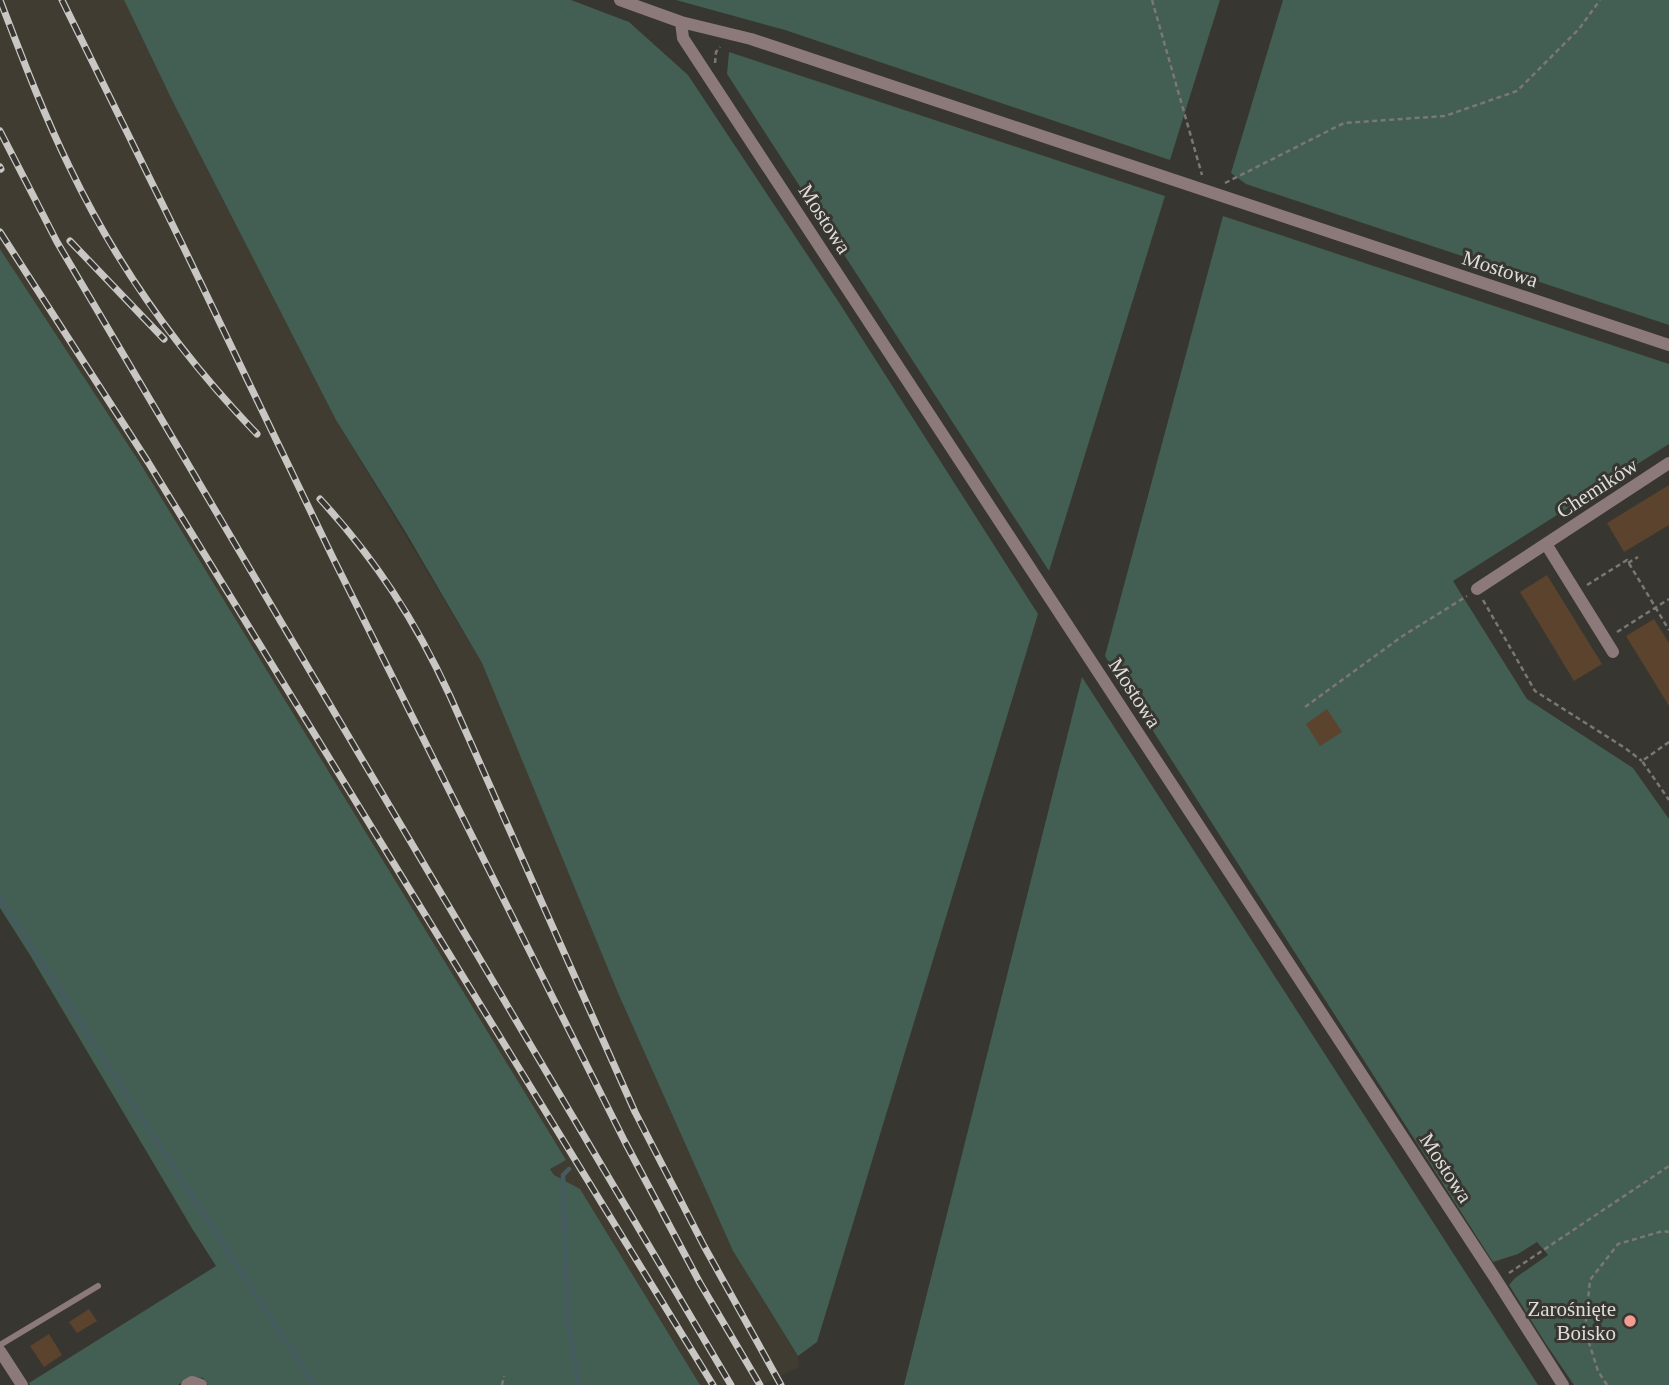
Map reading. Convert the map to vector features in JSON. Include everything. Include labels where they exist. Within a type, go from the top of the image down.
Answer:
[{"type":"street","name":"Mostowa","points":[[620,0],[681,22],[751,39],[1669,345]]},
{"type":"street","name":"Mostowa","points":[[681,22],[683,38],[1563,1385]]},
{"type":"street","name":"Chemików","points":[[1476,589],[1669,463]]},
{"type":"street","name":"Chemików","points":[[1546,544],[1614,652]]},
{"type":"street","points":[[0,1351],[22,1385]]},
{"type":"street","points":[[187,1385],[192,1382],[201,1385]]},
{"type":"lane","points":[[0,1345],[98,1286]]},
{"type":"path","points":[[1152,0],[1207,192],[1344,123],[1445,116],[1517,91],[1579,29],[1600,0]]},
{"type":"path","points":[[710,77],[716,52],[721,46]]},
{"type":"path","points":[[1628,563],[1638,557]]},
{"type":"path","points":[[1575,592],[1627,560],[1669,630]]},
{"type":"path","points":[[1305,707],[1401,637],[1476,589],[1535,691],[1642,761],[1669,800]]},
{"type":"path","points":[[1605,639],[1669,599]]},
{"type":"path","points":[[1642,761],[1669,742]]},
{"type":"path","points":[[1497,1282],[1669,1166]]},
{"type":"path","points":[[1607,1385],[1598,1371],[1585,1330],[1590,1280],[1618,1244],[1663,1230],[1669,1232]]},
{"type":"path","points":[[502,1385],[504,1377]]},
{"type":"shaded area","points":[[0,0],[124,0],[172,100],[336,420],[482,663],[618,993],[733,1251],[798,1356],[799,1367],[762,1385],[683,1385],[594,1248],[0,275]]},
{"type":"green space","points":[[124,0],[571,0],[629,22],[688,75],[840,304],[1038,614],[817,1342],[798,1356],[733,1251],[618,993],[482,663],[336,420],[172,100]]},
{"type":"green space","points":[[676,0],[1220,0],[1170,160],[785,30]]},
{"type":"green space","points":[[1283,0],[1669,0],[1669,325],[1246,184],[1231,173]]},
{"type":"green space","points":[[729,52],[1165,196],[1049,571],[727,74]]},
{"type":"green space","points":[[1223,216],[1669,364],[1669,444],[1453,581],[1527,699],[1633,768],[1669,819],[1669,1385],[1574,1385],[1509,1285],[1548,1255],[1537,1242],[1518,1254],[1493,1262],[1105,656]]},
{"type":"green space","points":[[0,249],[140,463],[566,1160],[550,1169],[554,1175],[580,1189],[700,1385],[208,1385],[203,1378],[190,1377],[178,1385],[30,1385],[29,1383],[216,1266],[0,908]]},
{"type":"green space","points":[[1082,677],[1538,1385],[904,1385]]},
{"type":"building","points":[[1669,485],[1669,525],[1624,552],[1607,523]]},
{"type":"building","points":[[1547,575],[1602,664],[1574,681],[1520,592]]},
{"type":"building","points":[[1654,619],[1669,643],[1669,706],[1626,636]]},
{"type":"building","points":[[1327,709],[1342,732],[1320,746],[1306,724]]},
{"type":"building","points":[[89,1309],[97,1321],[77,1333],[69,1322]]},
{"type":"building","points":[[49,1334],[62,1355],[44,1367],[30,1346]]},
{"type":"waterway","points":[[0,898],[314,1385]]},
{"type":"waterway","points":[[569,1169],[563,1175],[568,1320],[579,1385]]},
{"type":"railway","points":[[0,0],[60,147],[109,241],[177,341],[257,434]]},
{"type":"railway","points":[[62,0],[334,560],[625,1142],[700,1283],[760,1385]]},
{"type":"railway","points":[[0,131],[57,242],[731,1385]]},
{"type":"railway","points":[[0,232],[148,462],[713,1385]]},
{"type":"railway","points":[[70,241],[164,339]]},
{"type":"railway","points":[[320,499],[377,568],[437,668],[635,1112],[704,1246],[781,1385]]},
{"type":"place","name":"Zarośnięte Boisko","points":[[1630,1321]]}]
